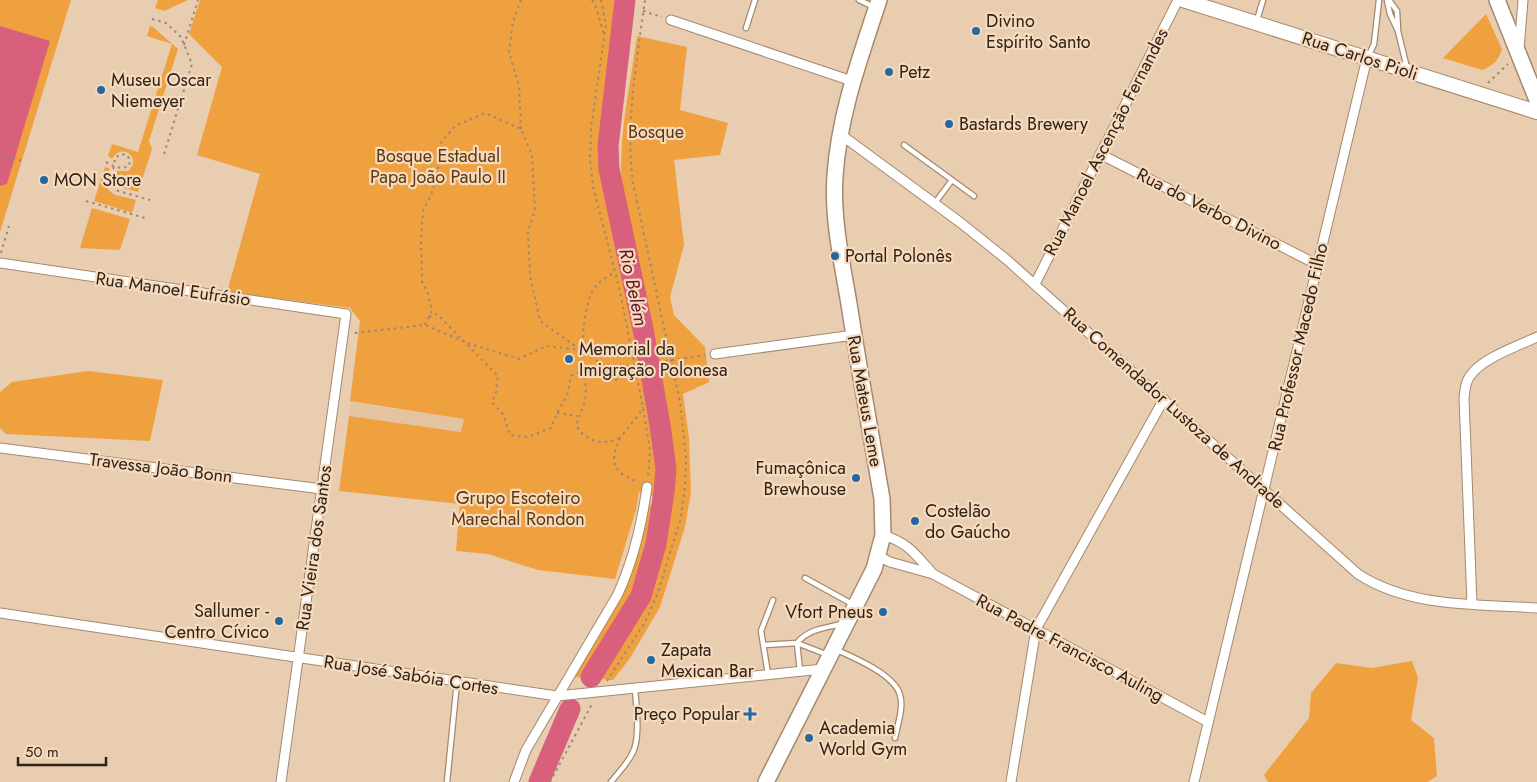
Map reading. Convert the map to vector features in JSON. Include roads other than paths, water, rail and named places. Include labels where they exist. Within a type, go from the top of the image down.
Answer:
[{"type":"main road","name":"Rua Carlos Pioli","points":[[1183,0],[1201,3],[1256,23],[1537,112]]},
{"type":"main road","points":[[1496,0],[1537,100]]},
{"type":"main road","name":"Rua Mateus Leme","points":[[766,782],[874,568],[883,535],[882,499],[839,245],[834,199],[840,134],[852,81],[877,4]]},
{"type":"street","name":"Rua Manoel Ascenção Fernandes","points":[[1035,284],[1178,0]]},
{"type":"street","points":[[1519,54],[1523,0]]},
{"type":"street","points":[[671,20],[852,81]]},
{"type":"street","name":"Rua Professor Macedo Filho","points":[[1194,782],[1367,58]]},
{"type":"street","name":"Rua Comendador Lustoza de Andrade","points":[[840,134],[986,242],[1164,399],[1346,564],[1371,582],[1390,591],[1410,597],[1472,604],[1537,608]]},
{"type":"street","name":"Rua do Verbo Divino","points":[[1100,154],[1318,265]]},
{"type":"street","name":"Rua Manoel Eufrásio","points":[[0,263],[346,314]]},
{"type":"street","name":"Rua Vieira dos Santos","points":[[281,782],[346,314]]},
{"type":"street","points":[[715,354],[854,335]]},
{"type":"street","points":[[1472,604],[1465,387],[1469,377],[1478,367],[1537,337]]},
{"type":"street","points":[[1011,782],[1036,629],[1164,399]]},
{"type":"street","name":"Travessa João Bonn","points":[[0,448],[322,489]]},
{"type":"street","points":[[514,782],[526,750],[618,594],[624,580],[644,509],[647,486]]},
{"type":"street","name":"Rua Padre Francisco Auling","points":[[883,535],[895,538],[909,547],[933,574]]},
{"type":"street","name":"Rua Padre Francisco Auling","points":[[878,556],[890,562],[933,574],[1208,722]]},
{"type":"street","name":"Rua José Sabóia Cortes","points":[[0,613],[557,696],[800,671],[829,657]]},
{"type":"lane","points":[[746,28],[755,0]]},
{"type":"lane","points":[[859,0],[877,4]]},
{"type":"lane","points":[[1256,23],[1263,0]]},
{"type":"lane","points":[[1367,58],[1374,44],[1379,0]]},
{"type":"lane","points":[[1388,0],[1397,11],[1398,31]]},
{"type":"lane","points":[[1388,0],[1390,14],[1398,31],[1408,71]]},
{"type":"lane","points":[[904,145],[974,196]]},
{"type":"lane","points":[[935,203],[952,180]]},
{"type":"lane","points":[[805,578],[855,606]]},
{"type":"lane","points":[[768,674],[761,631],[773,600]]},
{"type":"lane","points":[[797,643],[807,633],[846,623]]},
{"type":"lane","points":[[764,645],[797,643],[829,657],[874,669],[893,684],[900,695],[900,711],[895,738]]},
{"type":"lane","points":[[797,643],[800,671]]},
{"type":"lane","points":[[447,782],[457,682]]},
{"type":"lane","points":[[611,782],[633,753],[636,742],[637,711],[635,688]]},
{"type":"waterway","name":"Rio Belém","points":[[591,677],[641,596],[656,544],[666,469],[643,329],[609,169],[608,146],[625,0]]},
{"type":"waterway","name":"Rio Belém","points":[[539,782],[570,709]]},
{"type":"place","name":"Divino Espírito Santo","points":[[976,31]]},
{"type":"place","name":"Petz","points":[[889,72]]},
{"type":"place","name":"Museu Oscar Niemeyer","points":[[101,90]]},
{"type":"place","name":"Bastards Brewery","points":[[949,124]]},
{"type":"place","name":"MON Store","points":[[44,180]]},
{"type":"place","name":"Portal Polonês","points":[[835,256]]},
{"type":"place","name":"Memorial da Imigração Polonesa","points":[[569,359]]},
{"type":"place","name":"Fumaçônica Brewhouse","points":[[856,478]]},
{"type":"place","name":"Costelão do Gaúcho","points":[[915,521]]},
{"type":"place","name":"Vfort Pneus","points":[[883,612]]},
{"type":"place","name":"Sallumer - Centro Cívico","points":[[279,621]]},
{"type":"place","name":"Zapata Mexican Bar","points":[[651,660]]},
{"type":"place","name":"Preço Popular","points":[[750,714]]},
{"type":"place","name":"Academia World Gym","points":[[809,738]]},
{"type":"park label","name":"Bosque","points":[[656,132]]},
{"type":"park label","name":"Bosque Estadual Papa João Paulo II","points":[[438,166]]},
{"type":"park label","name":"Grupo Escoteiro Marechal Rondon","points":[[518,508]]}]
